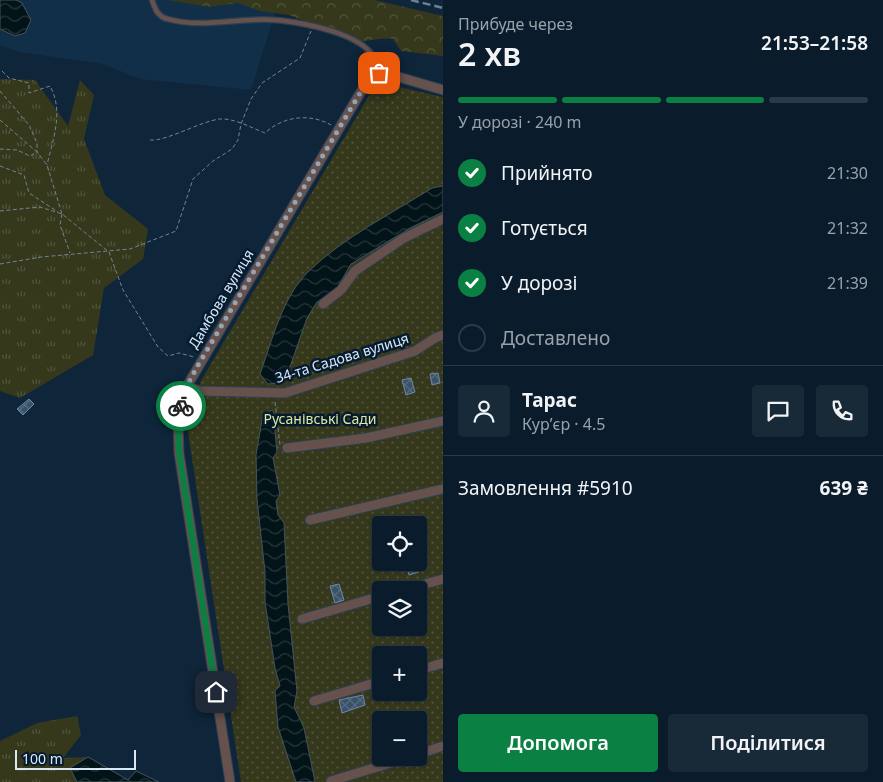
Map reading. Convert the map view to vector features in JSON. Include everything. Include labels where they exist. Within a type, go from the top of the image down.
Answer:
[{"type":"street","points":[[375,74],[385,73],[443,90]]},
{"type":"street","name":"Дамбова вулиця","points":[[230,782],[179,452],[178,421],[187,386],[369,78],[375,74]]},
{"type":"street","points":[[323,304],[341,290],[354,271],[404,238],[443,219]]},
{"type":"street","name":"34-та Садова вулиця","points":[[187,386],[199,391],[285,393],[415,351],[443,335]]},
{"type":"street","points":[[287,448],[366,438],[443,421]]},
{"type":"street","points":[[310,520],[443,489]]},
{"type":"street","points":[[427,584],[443,579]]},
{"type":"street","points":[[302,618],[372,599]]},
{"type":"street","points":[[427,668],[443,663]]},
{"type":"street","points":[[314,701],[372,684]]},
{"type":"street","points":[[427,751],[443,746]]},
{"type":"street","points":[[330,781],[380,766]]},
{"type":"lane","points":[[152,0],[156,12],[166,19],[191,22],[273,19],[314,26],[358,42],[372,53],[377,65],[375,74]]},
{"type":"path","points":[[0,264],[70,254],[130,249],[176,231],[193,179],[213,161],[232,148],[238,140],[241,124],[252,99],[262,83],[300,58],[314,26]]},
{"type":"path","points":[[2,71],[9,78],[29,82],[29,93],[50,86],[57,98],[56,121],[47,165]]},
{"type":"path","points":[[0,91],[29,125],[37,143],[37,152]]},
{"type":"path","points":[[150,140],[158,141],[170,135],[221,119],[265,133],[271,127],[289,119],[306,117],[323,120],[339,129]]},
{"type":"path","points":[[0,120],[37,152],[47,165],[62,214],[60,225],[70,254]]},
{"type":"path","points":[[0,149],[17,150],[30,156],[37,152]]},
{"type":"path","points":[[0,166],[24,175],[29,192],[62,214],[108,252],[123,290],[158,347],[168,356],[179,353],[202,360]]},
{"type":"path","points":[[0,211],[40,207],[62,214]]},
{"type":"path","points":[[275,393],[279,444],[287,448]]},
{"type":"shaded area","points":[[16,0],[279,0],[251,90],[140,79],[103,64],[19,52],[0,45],[0,29],[15,36],[22,3]]},
{"type":"green space","points":[[167,0],[375,0],[443,16],[443,56],[401,51],[393,39],[355,41],[289,15],[260,11],[238,3],[209,7]]},
{"type":"green space","points":[[0,79],[35,80],[68,126],[80,80],[94,95],[84,139],[105,195],[148,229],[143,259],[104,288],[93,355],[20,398],[0,391]]},
{"type":"green space","name":"Русанівські Сади","points":[[377,82],[443,97],[443,782],[241,782],[188,432],[191,404],[202,379]]},
{"type":"green space","points":[[77,716],[81,735],[63,758],[88,757],[70,768],[77,782],[0,782],[0,741],[37,723]]},
{"type":"water","points":[[0,0],[16,0],[22,3],[31,20],[25,33],[15,36],[0,29]]},
{"type":"water","points":[[443,186],[443,212],[410,228],[351,264],[337,288],[317,302],[307,318],[291,364],[281,383],[268,384],[260,374],[279,320],[292,293],[309,271],[337,247],[368,226],[432,188]]},
{"type":"water","points":[[273,410],[277,452],[273,458],[280,495],[276,501],[278,515],[284,523],[288,604],[297,691],[294,707],[304,728],[315,782],[296,782],[278,727],[275,691],[280,686],[275,668],[265,602],[265,572],[257,499],[256,455],[263,414]]},
{"type":"water","points":[[88,757],[128,780],[136,771],[159,782],[77,782],[70,768]]},
{"type":"building","points":[[438,373],[440,383],[432,385],[430,374]]},
{"type":"building","points":[[411,378],[415,392],[406,395],[402,380]]},
{"type":"building","points":[[29,399],[34,404],[23,415],[17,409]]},
{"type":"building","points":[[408,571],[419,571],[419,572],[409,575]]},
{"type":"building","points":[[339,584],[344,600],[335,603],[330,586]]},
{"type":"building","points":[[363,695],[365,705],[342,713],[339,700]]},
{"type":"railway","points":[[411,0],[443,8]]},
{"type":"way so far","points":[[181,406],[187,386],[197,367],[369,78],[379,73]]},
{"type":"route","points":[[181,406],[178,421],[179,452],[216,692]]}]
